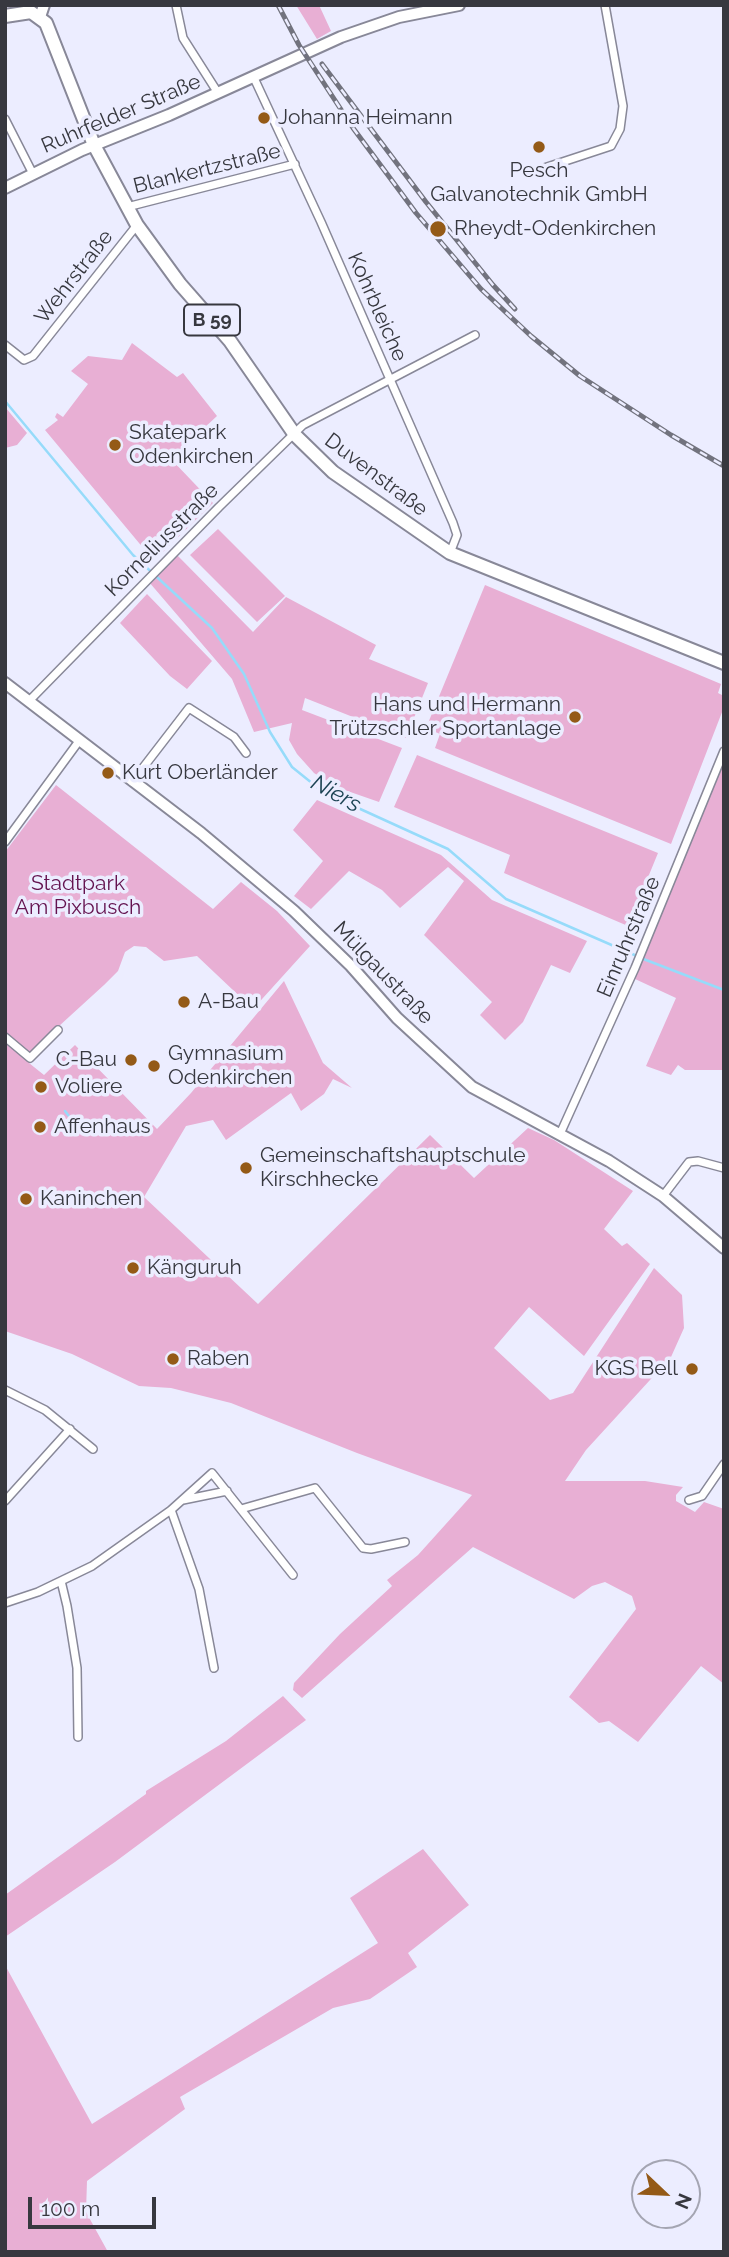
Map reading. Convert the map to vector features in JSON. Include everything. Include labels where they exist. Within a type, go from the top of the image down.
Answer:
[{"type":"main road","name":"B 59","points":[[5,16],[42,11],[94,145]]},
{"type":"main road","name":"Duvenstraße","points":[[94,145],[137,225],[180,284],[230,341],[295,435],[333,472],[450,552],[724,663]]},
{"type":"street","points":[[176,5],[183,38],[218,93]]},
{"type":"street","name":"Ruhrfelder Straße","points":[[5,188],[32,172],[254,78],[365,27],[458,5]]},
{"type":"street","points":[[536,171],[611,146],[620,129],[623,106],[605,5]]},
{"type":"street","name":"Kohrbleiche","points":[[254,78],[295,164],[453,523],[457,535],[450,552]]},
{"type":"street","points":[[5,119],[32,172]]},
{"type":"street","name":"Blankertzstraße","points":[[127,207],[295,164]]},
{"type":"street","name":"Wehrstraße","points":[[5,345],[24,360],[33,356],[137,225]]},
{"type":"street","name":"Korneliusstraße","points":[[29,701],[303,425],[475,335]]},
{"type":"street","name":"Mülgaustraße","points":[[5,683],[201,833],[316,931],[397,1018],[458,1075],[502,1105],[609,1161],[663,1196],[724,1248]]},
{"type":"street","points":[[132,782],[189,708],[233,737],[246,753]]},
{"type":"street","points":[[5,842],[79,741]]},
{"type":"street","name":"Einruhrstraße","points":[[560,1134],[637,965],[724,751]]},
{"type":"street","points":[[5,1037],[30,1058],[58,1030]]},
{"type":"street","points":[[663,1196],[689,1162],[698,1161],[724,1168]]},
{"type":"street","points":[[5,1390],[45,1410],[93,1448]]},
{"type":"street","points":[[5,1502],[70,1429]]},
{"type":"street","points":[[689,1500],[702,1496],[724,1464]]},
{"type":"street","points":[[5,1603],[38,1592],[92,1566],[171,1510],[212,1473],[293,1575]]},
{"type":"street","points":[[241,1508],[315,1488],[363,1548],[371,1549],[405,1542]]},
{"type":"street","points":[[181,1501],[227,1491]]},
{"type":"street","points":[[171,1510],[199,1589],[214,1668]]},
{"type":"street","points":[[61,1581],[77,1668],[78,1737]]},
{"type":"green space","points":[[296,5],[319,5],[331,31],[317,39]]},
{"type":"green space","points":[[132,343],[177,377],[183,373],[217,416],[171,459],[213,503],[161,554],[149,555],[45,430],[58,420],[55,417],[57,413],[63,417],[88,384],[71,371],[88,356],[122,360]]},
{"type":"green space","points":[[5,407],[27,433],[17,445],[5,448]]},
{"type":"green space","points":[[218,529],[285,596],[257,622],[190,555]]},
{"type":"green space","points":[[177,555],[253,632],[286,597],[376,645],[369,659],[428,683],[406,738],[305,698],[302,710],[402,748],[379,802],[336,787],[314,773],[289,740],[292,723],[254,732],[232,679],[149,582]]},
{"type":"green space","name":"Hans und Hermann Trützschler Sportanlage","points":[[485,585],[721,684],[718,693],[724,696],[724,707],[671,844],[435,748],[440,734],[426,728]]},
{"type":"green space","points":[[147,594],[212,661],[187,689],[170,676],[120,623]]},
{"type":"green space","points":[[417,755],[658,853],[628,926],[504,873],[510,855],[394,807]]},
{"type":"green space","points":[[724,761],[724,1070],[685,1070],[678,1065],[671,1075],[646,1066],[676,998],[635,979]]},
{"type":"green space","name":"Stadtpark Am Pixbusch","points":[[56,785],[213,909],[241,882],[277,911],[310,946],[253,1009],[197,956],[164,961],[146,947],[134,946],[125,952],[118,971],[47,1037],[29,1063],[44,1075],[75,1045],[157,1129],[191,1093],[284,981],[323,1063],[352,1088],[333,1079],[324,1094],[301,1111],[291,1093],[226,1140],[213,1120],[186,1126],[144,1197],[258,1304],[430,1135],[474,1178],[528,1128],[554,1140],[633,1191],[604,1229],[622,1246],[627,1243],[650,1264],[584,1356],[529,1307],[494,1348],[550,1400],[573,1393],[654,1268],[682,1295],[684,1328],[671,1357],[586,1450],[565,1481],[645,1481],[683,1487],[676,1495],[676,1501],[695,1512],[704,1502],[724,1509],[724,1684],[701,1666],[638,1742],[609,1721],[599,1723],[569,1697],[636,1609],[632,1596],[605,1582],[592,1586],[574,1599],[473,1547],[302,1698],[293,1690],[294,1683],[340,1634],[392,1586],[387,1580],[418,1555],[472,1495],[231,1403],[171,1388],[139,1386],[72,1354],[5,1331],[5,852]]},
{"type":"green space","points":[[317,800],[441,855],[492,900],[587,941],[570,973],[551,965],[523,1022],[505,1040],[480,1015],[492,1002],[424,935],[464,881],[448,867],[400,908],[382,890],[349,871],[311,909],[294,896],[323,861],[293,830]]},
{"type":"green space","points":[[283,1696],[306,1720],[115,1862],[5,1937],[5,1895],[146,1794],[146,1791],[226,1741]]},
{"type":"green space","points":[[423,1849],[469,1905],[408,1953],[417,1967],[370,1999],[333,2008],[180,2097],[185,2109],[87,2181],[86,2212],[108,2252],[5,2252],[5,1965],[92,2124],[378,1943],[350,1898]]},
{"type":"waterway","name":"Niers","points":[[5,401],[133,555],[212,628],[244,674],[270,732],[292,767],[323,792],[448,849],[506,899],[646,960],[724,990]]},
{"type":"waterway","points":[[65,1111],[79,1129]]},
{"type":"railway","points":[[278,5],[299,45],[353,128],[416,213],[481,289],[531,336],[580,376],[724,466]]},
{"type":"railway","points":[[322,64],[426,202],[515,309]]},
{"type":"place","name":"Johanna Heimann","points":[[264,118]]},
{"type":"place","name":"Pesch Galvanotechnik GmbH","points":[[539,147]]},
{"type":"place","name":"Rheydt-Odenkirchen","points":[[438,229]]},
{"type":"place","name":"Skatepark Odenkirchen","points":[[115,445]]},
{"type":"place","name":"Hans und Hermann Trützschler Sportanlage","points":[[575,717]]},
{"type":"place","name":"Kurt Oberländer","points":[[108,773]]},
{"type":"place","name":"A-Bau","points":[[184,1002]]},
{"type":"place","name":"C-Bau","points":[[131,1060]]},
{"type":"place","name":"Gymnasium Odenkirchen","points":[[154,1066]]},
{"type":"place","name":"Voliere","points":[[41,1087]]},
{"type":"place","name":"Affenhaus","points":[[40,1127]]},
{"type":"place","name":"Gemeinschaftshauptschule Kirschhecke","points":[[246,1168]]},
{"type":"place","name":"Kaninchen","points":[[26,1199]]},
{"type":"place","name":"Känguruh","points":[[133,1268]]},
{"type":"place","name":"Raben","points":[[173,1359]]},
{"type":"place","name":"KGS Bell","points":[[692,1369]]}]
